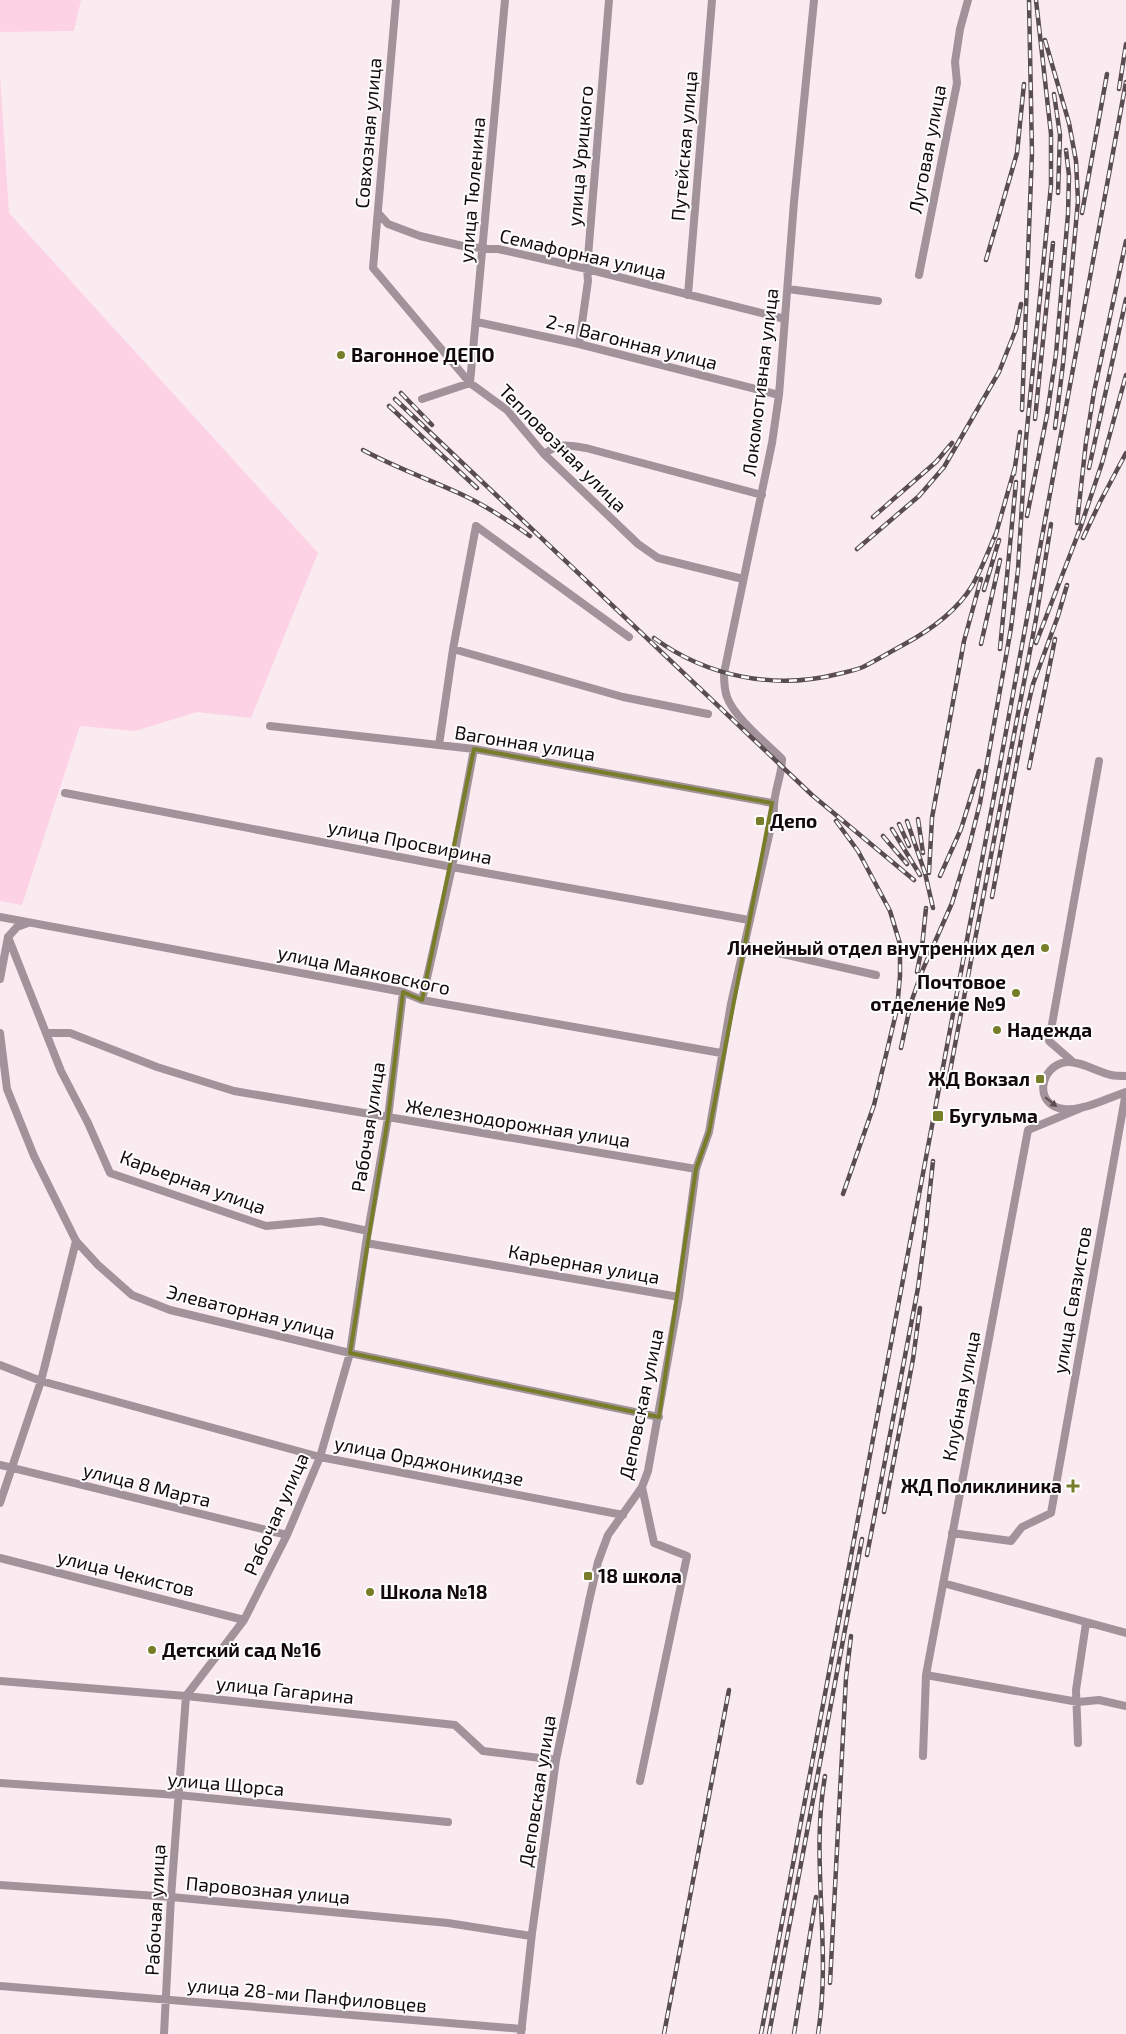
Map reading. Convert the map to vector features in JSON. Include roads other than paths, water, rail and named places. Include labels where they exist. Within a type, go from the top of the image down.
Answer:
[{"type":"street","name":"Совхозная улица","points":[[373,268],[396,0]]},
{"type":"street","name":"улица Тюленина","points":[[470,382],[505,0]]},
{"type":"street","name":"улица Урицкого","points":[[579,344],[588,281],[587,269],[609,0]]},
{"type":"street","name":"Путейская улица","points":[[688,295],[712,0]]},
{"type":"street","name":"Локомотивная улица","points":[[772,803],[782,767],[782,760],[735,712],[724,688],[726,661],[772,443],[814,0]]},
{"type":"street","name":"Луговая улица","points":[[919,275],[957,83],[956,62],[960,29],[968,0]]},
{"type":"street","name":"Семафорная улица","points":[[378,213],[388,224],[420,236],[467,247],[498,249],[587,269],[785,319]]},
{"type":"street","name":"Тепловозная улица","points":[[373,268],[470,382],[507,410],[544,454],[638,544],[658,558],[743,579]]},
{"type":"street","points":[[788,289],[878,301]]},
{"type":"street","name":"2-я Вагонная улица","points":[[477,322],[579,344],[778,395]]},
{"type":"street","points":[[422,399],[470,382]]},
{"type":"street","points":[[544,454],[563,444],[586,448],[762,495]]},
{"type":"street","points":[[439,745],[453,649],[476,526],[629,637]]},
{"type":"street","points":[[453,649],[623,697],[708,714]]},
{"type":"street","name":"Вагонная улица","points":[[270,726],[474,749],[772,803]]},
{"type":"street","points":[[422,1000],[452,867],[474,749]]},
{"type":"street","points":[[1099,762],[1049,1041],[1073,1062],[1110,1075],[1126,1076]]},
{"type":"street","name":"улица Просвирина","points":[[65,793],[452,867],[749,920]]},
{"type":"street","name":"Деповская улица","points":[[521,2031],[531,1936],[556,1760],[598,1562],[608,1536],[642,1487],[648,1471],[679,1297],[696,1169],[709,1132],[721,1052],[774,813],[772,803]]},
{"type":"street","name":"улица Маяковского","points":[[0,918],[403,992],[422,1000],[721,1052]]},
{"type":"street","points":[[0,979],[8,938],[17,927],[29,923]]},
{"type":"street","name":"Карьерная улица","points":[[8,938],[61,1071],[88,1123],[110,1173],[266,1226],[321,1221],[368,1231]]},
{"type":"street","points":[[744,945],[876,975]]},
{"type":"street","name":"Рабочая улица","points":[[164,2034],[171,1897],[186,1696],[244,1620],[287,1535],[320,1457],[350,1353],[366,1243],[388,1118],[403,992]]},
{"type":"street","name":"Элеваторная улица","points":[[0,1033],[7,1089],[34,1156],[76,1241],[132,1295],[170,1310],[350,1353],[658,1417]]},
{"type":"street","name":"Железнодорожная улица","points":[[46,1033],[70,1033],[157,1067],[234,1091],[696,1169]]},
{"type":"street","points":[[1073,1062],[1061,1063],[1050,1070],[1043,1082],[1042,1094],[1054,1107],[1066,1110],[1081,1108],[1126,1092]]},
{"type":"street","name":"улица Связистов","points":[[952,1533],[1011,1541],[1022,1527],[1051,1514],[1126,1092]]},
{"type":"street","name":"Клубная улица","points":[[923,1756],[926,1675],[1028,1130],[1081,1108]]},
{"type":"street","points":[[0,1504],[41,1381],[76,1241]]},
{"type":"street","name":"Карьерная улица","points":[[366,1243],[679,1297]]},
{"type":"street","name":"улица Орджоникидзе","points":[[0,1365],[41,1381],[320,1457],[623,1515]]},
{"type":"street","name":"улица 8 Марта","points":[[0,1465],[287,1535]]},
{"type":"street","points":[[640,1780],[687,1556],[654,1543],[642,1487]]},
{"type":"street","name":"улица Чекистов","points":[[0,1558],[244,1620]]},
{"type":"street","points":[[943,1583],[1126,1633]]},
{"type":"street","points":[[1078,1743],[1078,1702],[1076,1690],[1086,1623]]},
{"type":"street","points":[[926,1675],[1078,1702],[1098,1700],[1126,1706]]},
{"type":"street","name":"улица Гагарина","points":[[0,1681],[186,1696],[455,1724],[483,1752],[556,1760]]},
{"type":"street","name":"улица Щорса","points":[[0,1783],[178,1795],[448,1822]]},
{"type":"street","name":"Паровозная улица","points":[[0,1885],[171,1897],[448,1923],[531,1936]]},
{"type":"street","name":"улица 28-ми Панфиловцев","points":[[0,1986],[521,2031]]},
{"type":"railway","points":[[1022,410],[1032,153],[1029,0]]},
{"type":"railway","points":[[909,1008],[923,969],[952,903],[969,847],[980,803],[1011,628],[1018,570],[1026,439],[1051,185],[1051,134],[1036,0]]},
{"type":"railway","points":[[1045,40],[1069,123],[1076,161],[1078,201],[1063,364],[1055,428]]},
{"type":"railway","points":[[1119,89],[1126,44]]},
{"type":"railway","points":[[1082,213],[1107,74]]},
{"type":"railway","points":[[761,2034],[998,775],[1126,82]]},
{"type":"railway","points":[[986,260],[1017,153],[1024,84]]},
{"type":"railway","points":[[1054,94],[1060,135],[1058,193]]},
{"type":"railway","points":[[1027,516],[1047,415],[1056,354],[1068,214],[1069,176],[1066,150]]},
{"type":"railway","points":[[1077,523],[1094,392],[1126,241]]},
{"type":"railway","points":[[1035,419],[1053,243]]},
{"type":"railway","points":[[1089,468],[1126,299]]},
{"type":"railway","points":[[857,549],[919,496],[944,467],[999,372],[1016,329],[1021,304]]},
{"type":"railway","points":[[1036,643],[1080,529],[1102,463],[1126,375]]},
{"type":"railway","points":[[401,393],[432,425]]},
{"type":"railway","points":[[395,399],[812,795],[914,880]]},
{"type":"railway","points":[[389,406],[477,488]]},
{"type":"railway","points":[[1014,474],[1020,432]]},
{"type":"railway","points":[[873,517],[936,462],[952,443]]},
{"type":"railway","points":[[363,450],[388,463],[474,500],[530,536]]},
{"type":"railway","points":[[1083,538],[1126,453]]},
{"type":"railway","points":[[995,537],[1015,467]]},
{"type":"railway","points":[[1000,649],[1016,482]]},
{"type":"railway","points":[[947,1087],[1036,619],[1051,524]]},
{"type":"railway","points":[[654,638],[696,662],[742,677],[790,681],[814,679],[857,669],[913,640],[950,612],[972,586],[997,531]]},
{"type":"railway","points":[[984,590],[999,540]]},
{"type":"railway","points":[[981,644],[1000,560]]},
{"type":"railway","points":[[929,873],[932,818],[964,641],[981,579]]},
{"type":"railway","points":[[992,897],[1033,684],[1058,616],[1067,585]]},
{"type":"railway","points":[[1029,768],[1055,639]]},
{"type":"railway","points":[[940,876],[961,829],[979,771]]},
{"type":"railway","points":[[918,819],[923,853]]},
{"type":"railway","points":[[836,821],[858,851],[890,911],[900,944],[897,1009],[874,1105],[843,1194]]},
{"type":"railway","points":[[907,821],[925,873],[933,908]]},
{"type":"railway","points":[[899,824],[909,846]]},
{"type":"railway","points":[[892,829],[920,875]]},
{"type":"railway","points":[[883,836],[907,864]]},
{"type":"railway","points":[[917,972],[926,908]]},
{"type":"railway","points":[[901,1048],[911,1002]]},
{"type":"railway","points":[[926,1226],[933,1161]]},
{"type":"railway","points":[[867,1555],[918,1288],[927,1220]]},
{"type":"railway","points":[[884,1512],[913,1359],[920,1308]]},
{"type":"railway","points":[[769,2034],[862,1539]]},
{"type":"railway","points":[[830,1983],[846,1678],[851,1636]]},
{"type":"railway","points":[[664,2034],[729,1690]]},
{"type":"railway","points":[[818,2034],[822,2002],[823,1969],[820,1840],[825,1776]]},
{"type":"railway","points":[[794,2034],[816,1897]]},
{"type":"place","name":"Вагонное ДЕПО","points":[[341,355]]},
{"type":"place","name":"Депо","points":[[760,821]]},
{"type":"place","name":"Линейный отдел внутренних дел","points":[[1045,948]]},
{"type":"place","name":"Почтовое отделение №9","points":[[1016,993]]},
{"type":"place","name":"Надежда","points":[[997,1030]]},
{"type":"place","name":"ЖД Вокзал","points":[[1040,1079]]},
{"type":"place","name":"Бугульма","points":[[938,1116]]},
{"type":"place","name":"ЖД Поликлиника","points":[[1073,1486]]},
{"type":"place","name":"18 школа","points":[[588,1576]]},
{"type":"place","name":"Школа №18","points":[[370,1592]]},
{"type":"place","name":"Детский сад №16","points":[[152,1650]]}]
